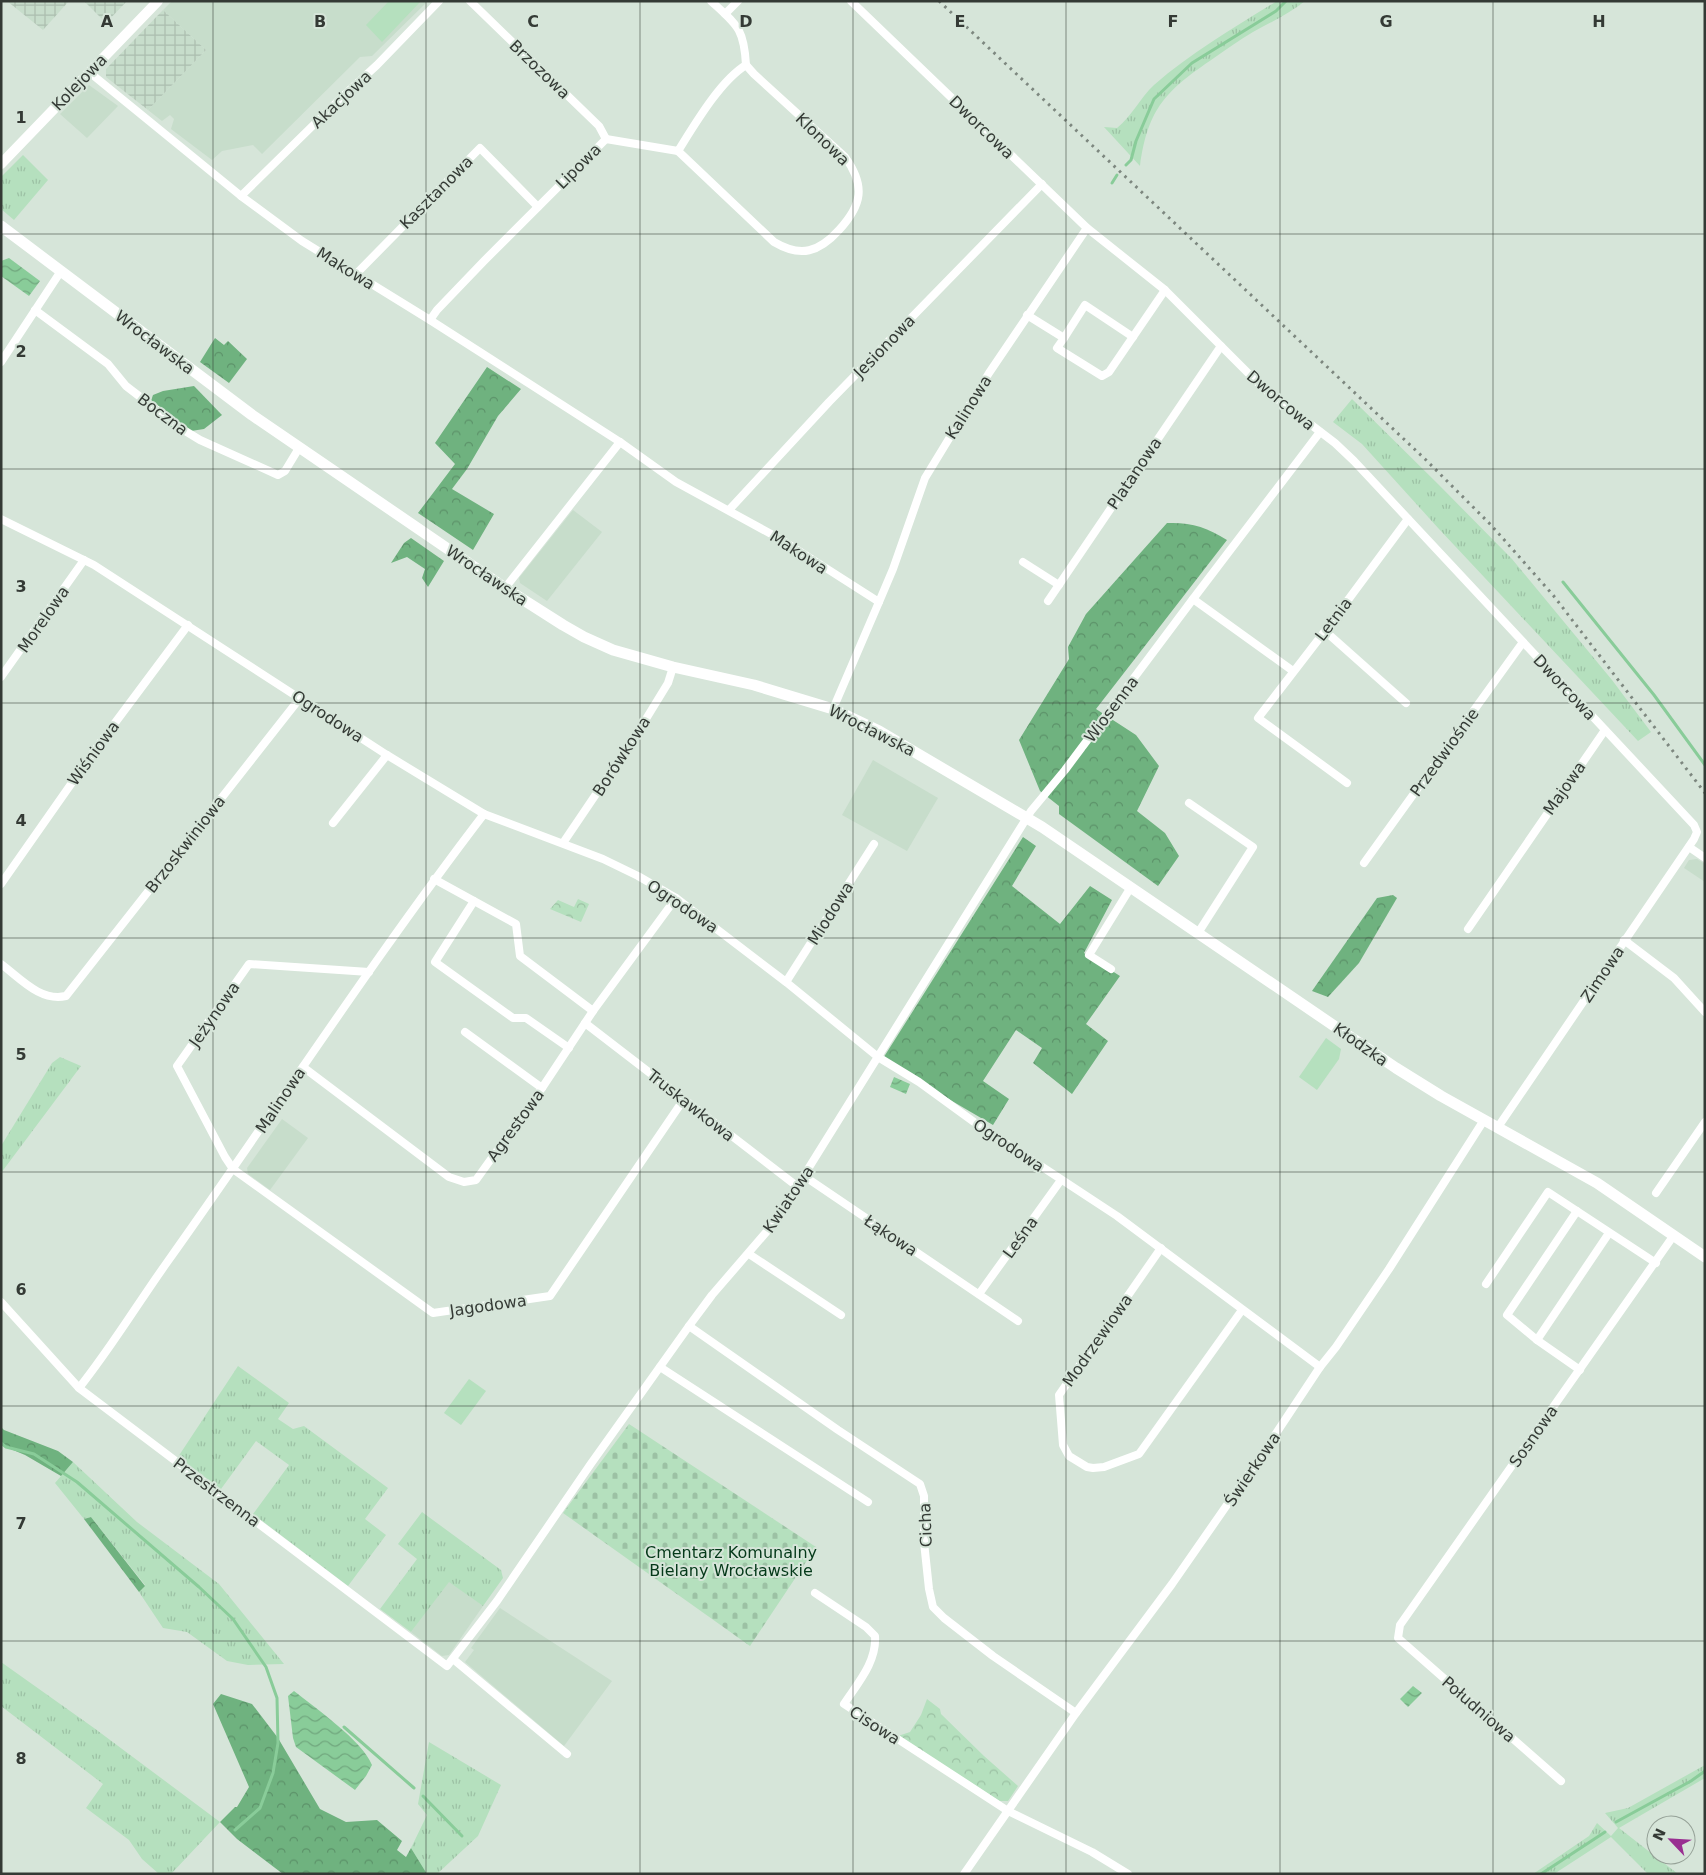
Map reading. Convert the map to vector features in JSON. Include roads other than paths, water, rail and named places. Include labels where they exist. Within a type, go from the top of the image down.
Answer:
[{"type":"main road","name":"Wrocławska","points":[[1,226],[252,415],[505,588],[584,636],[613,650],[673,667],[754,685],[833,708],[879,731],[1027,817]]},
{"type":"main road","name":"Kłodzka","points":[[1027,817],[1396,1068],[1597,1183],[1705,1257]]},
{"type":"street","name":"Kolejowa","points":[[1,164],[158,1]]},
{"type":"street","name":"Akacjowa","points":[[241,196],[377,65],[439,1]]},
{"type":"street","name":"Brzozowa","points":[[470,1],[599,126],[606,139]]},
{"type":"street","points":[[678,151],[700,116],[724,86],[746,64],[745,47],[741,31],[711,1]]},
{"type":"street","points":[[727,16],[738,1]]},
{"type":"street","name":"Dworcowa","points":[[851,1],[1087,228],[1165,290],[1263,388],[1335,443],[1354,461],[1689,819]]},
{"type":"street","name":"Klonowa","points":[[678,151],[774,242],[782,247],[792,250],[817,250],[832,238],[851,216],[858,201],[858,182],[854,170],[845,157],[754,74],[746,64]]},
{"type":"street","name":"Makowa","points":[[88,72],[241,196],[302,241],[430,320],[620,442],[676,482],[782,540],[879,602]]},
{"type":"street","name":"Lipowa","points":[[430,320],[437,310],[606,139],[678,151]]},
{"type":"street","name":"Kasztanowa","points":[[356,274],[480,148],[538,207]]},
{"type":"street","name":"Jesionowa","points":[[729,510],[822,409],[1042,184]]},
{"type":"street","name":"Kalinowa","points":[[879,602],[893,569],[925,478],[964,411],[1087,228]]},
{"type":"street","points":[[1,362],[61,271]]},
{"type":"street","points":[[1133,337],[1085,305],[1058,348],[1102,376],[1107,374],[1133,337],[1165,290]]},
{"type":"street","name":"Boczna","points":[[35,310],[108,364],[126,386],[182,429],[200,440],[278,475],[285,471],[299,448]]},
{"type":"street","points":[[1027,315],[1064,338]]},
{"type":"street","name":"Platanowa","points":[[1048,601],[1221,346]]},
{"type":"street","name":"Wiosenna","points":[[1027,817],[1065,770],[1320,432]]},
{"type":"street","points":[[505,588],[620,442]]},
{"type":"street","name":"Ogrodowa","points":[[1,519],[94,565],[387,756],[484,814],[562,843],[638,876],[676,898],[786,982],[878,1057],[919,1082],[974,1122],[1117,1216],[1320,1367]]},
{"type":"street","name":"Letnia","points":[[1347,782],[1258,718],[1408,519]]},
{"type":"street","name":"Morelowa","points":[[1,677],[84,560]]},
{"type":"street","points":[[1023,562],[1059,585]]},
{"type":"street","points":[[1193,599],[1294,672]]},
{"type":"street","points":[[833,708],[879,602]]},
{"type":"street","name":"Wiśniowa","points":[[1,884],[97,747],[188,625]]},
{"type":"street","points":[[1325,631],[1406,703]]},
{"type":"street","name":"Przedwiośnie","points":[[1364,863],[1523,642]]},
{"type":"street","name":"Borówkowa","points":[[562,843],[668,684],[673,667]]},
{"type":"street","name":"Brzoskwiniowa","points":[[1,964],[45,996],[60,998],[72,991],[300,698]]},
{"type":"street","name":"Majowa","points":[[1468,929],[1605,730]]},
{"type":"street","points":[[333,824],[387,756]]},
{"type":"street","points":[[1190,803],[1253,847],[1198,933]]},
{"type":"street","name":"Malinowa","points":[[79,1388],[434,879],[484,814]]},
{"type":"street","name":"Kwiatowa","points":[[447,1666],[524,1564],[585,1471],[689,1326],[712,1295],[775,1222],[1027,817]]},
{"type":"street","name":"Zimowa","points":[[1498,1128],[1689,847],[1697,832],[1689,819]]},
{"type":"street","name":"Miodowa","points":[[786,982],[874,844]]},
{"type":"street","points":[[1689,847],[1705,858]]},
{"type":"street","points":[[434,879],[516,924],[520,956],[593,1011]]},
{"type":"street","points":[[1111,969],[1089,955],[1131,887]]},
{"type":"street","name":"Agrestowa","points":[[303,1067],[449,1177],[464,1182],[476,1180],[542,1088],[593,1011],[676,898]]},
{"type":"street","points":[[474,902],[435,962],[513,1018],[526,1018],[569,1048]]},
{"type":"street","points":[[1624,940],[1674,978],[1705,1012]]},
{"type":"street","name":"Jeżynowa","points":[[233,1169],[224,1157],[177,1066],[249,964],[369,972]]},
{"type":"street","name":"Truskawkowa","points":[[585,1023],[798,1187]]},
{"type":"street","points":[[465,1032],[542,1088]]},
{"type":"street","name":"Jagodowa","points":[[233,1169],[433,1313],[550,1296],[684,1099]]},
{"type":"street","name":"Świerkowa","points":[[964,1874],[1076,1713],[1172,1584],[1389,1269],[1484,1120]]},
{"type":"street","points":[[1656,1193],[1705,1122]]},
{"type":"street","name":"Łąkowa","points":[[804,1176],[1018,1322]]},
{"type":"street","name":"Leśna","points":[[979,1294],[1061,1180]]},
{"type":"street","points":[[1486,1284],[1548,1192],[1656,1263]]},
{"type":"street","points":[[1577,1211],[1507,1315],[1537,1340],[1580,1370]]},
{"type":"street","points":[[1537,1340],[1610,1233]]},
{"type":"street","name":"Sosnowa","points":[[1398,1638],[1400,1625],[1405,1617],[1674,1235]]},
{"type":"street","name":"Modrzewiowa","points":[[1161,1248],[1059,1396],[1063,1445],[1069,1456],[1087,1467],[1104,1468],[1139,1454],[1242,1310]]},
{"type":"street","points":[[749,1254],[841,1315]]},
{"type":"street","name":"Przestrzenna","points":[[1,1302],[79,1388],[447,1666]]},
{"type":"street","name":"Cicha","points":[[689,1326],[920,1484],[924,1496],[924,1542],[929,1590],[933,1607],[944,1618],[993,1656],[1076,1713]]},
{"type":"street","points":[[660,1367],[868,1502]]},
{"type":"street","name":"Cisowa","points":[[815,1593],[866,1626],[876,1636],[876,1645],[868,1667],[844,1704],[1008,1811]]},
{"type":"street","name":"Południowa","points":[[1398,1638],[1561,1781]]},
{"type":"street","points":[[453,1659],[567,1754]]},
{"type":"street","points":[[1008,1811],[1052,1831],[1128,1874]]},
{"type":"water","points":[[9,258],[40,281],[29,296],[1,276],[1,261]]},
{"type":"water","points":[[894,1077],[910,1084],[906,1094],[890,1087]]},
{"type":"water","points":[[1413,1686],[1422,1693],[1408,1707],[1400,1699]]},
{"type":"water","points":[[294,1691],[338,1725],[367,1756],[372,1765],[355,1790],[296,1747],[293,1738],[288,1696]]},
{"type":"waterway","points":[[1126,165],[1131,160],[1136,141],[1154,99],[1192,63],[1276,11],[1286,1]]},
{"type":"waterway","points":[[1112,183],[1117,175]]},
{"type":"waterway","points":[[1563,582],[1654,695],[1705,765]]},
{"type":"waterway","points":[[1,1443],[6,1447],[34,1454],[77,1482],[199,1587],[233,1619],[266,1667],[277,1698],[278,1743],[273,1773],[260,1808],[235,1830]]},
{"type":"waterway","points":[[344,1727],[414,1788]]},
{"type":"waterway","points":[[1616,1822],[1691,1781],[1705,1771]]},
{"type":"waterway","points":[[423,1796],[462,1836]]},
{"type":"waterway","points":[[1541,1874],[1605,1832]]},
{"type":"railway","points":[[939,1],[1426,460],[1491,525],[1553,595],[1705,793]]},
{"type":"park label","name":"Cmentarz Komunalny Bielany Wrocławskie","points":[[731,1561]]}]
